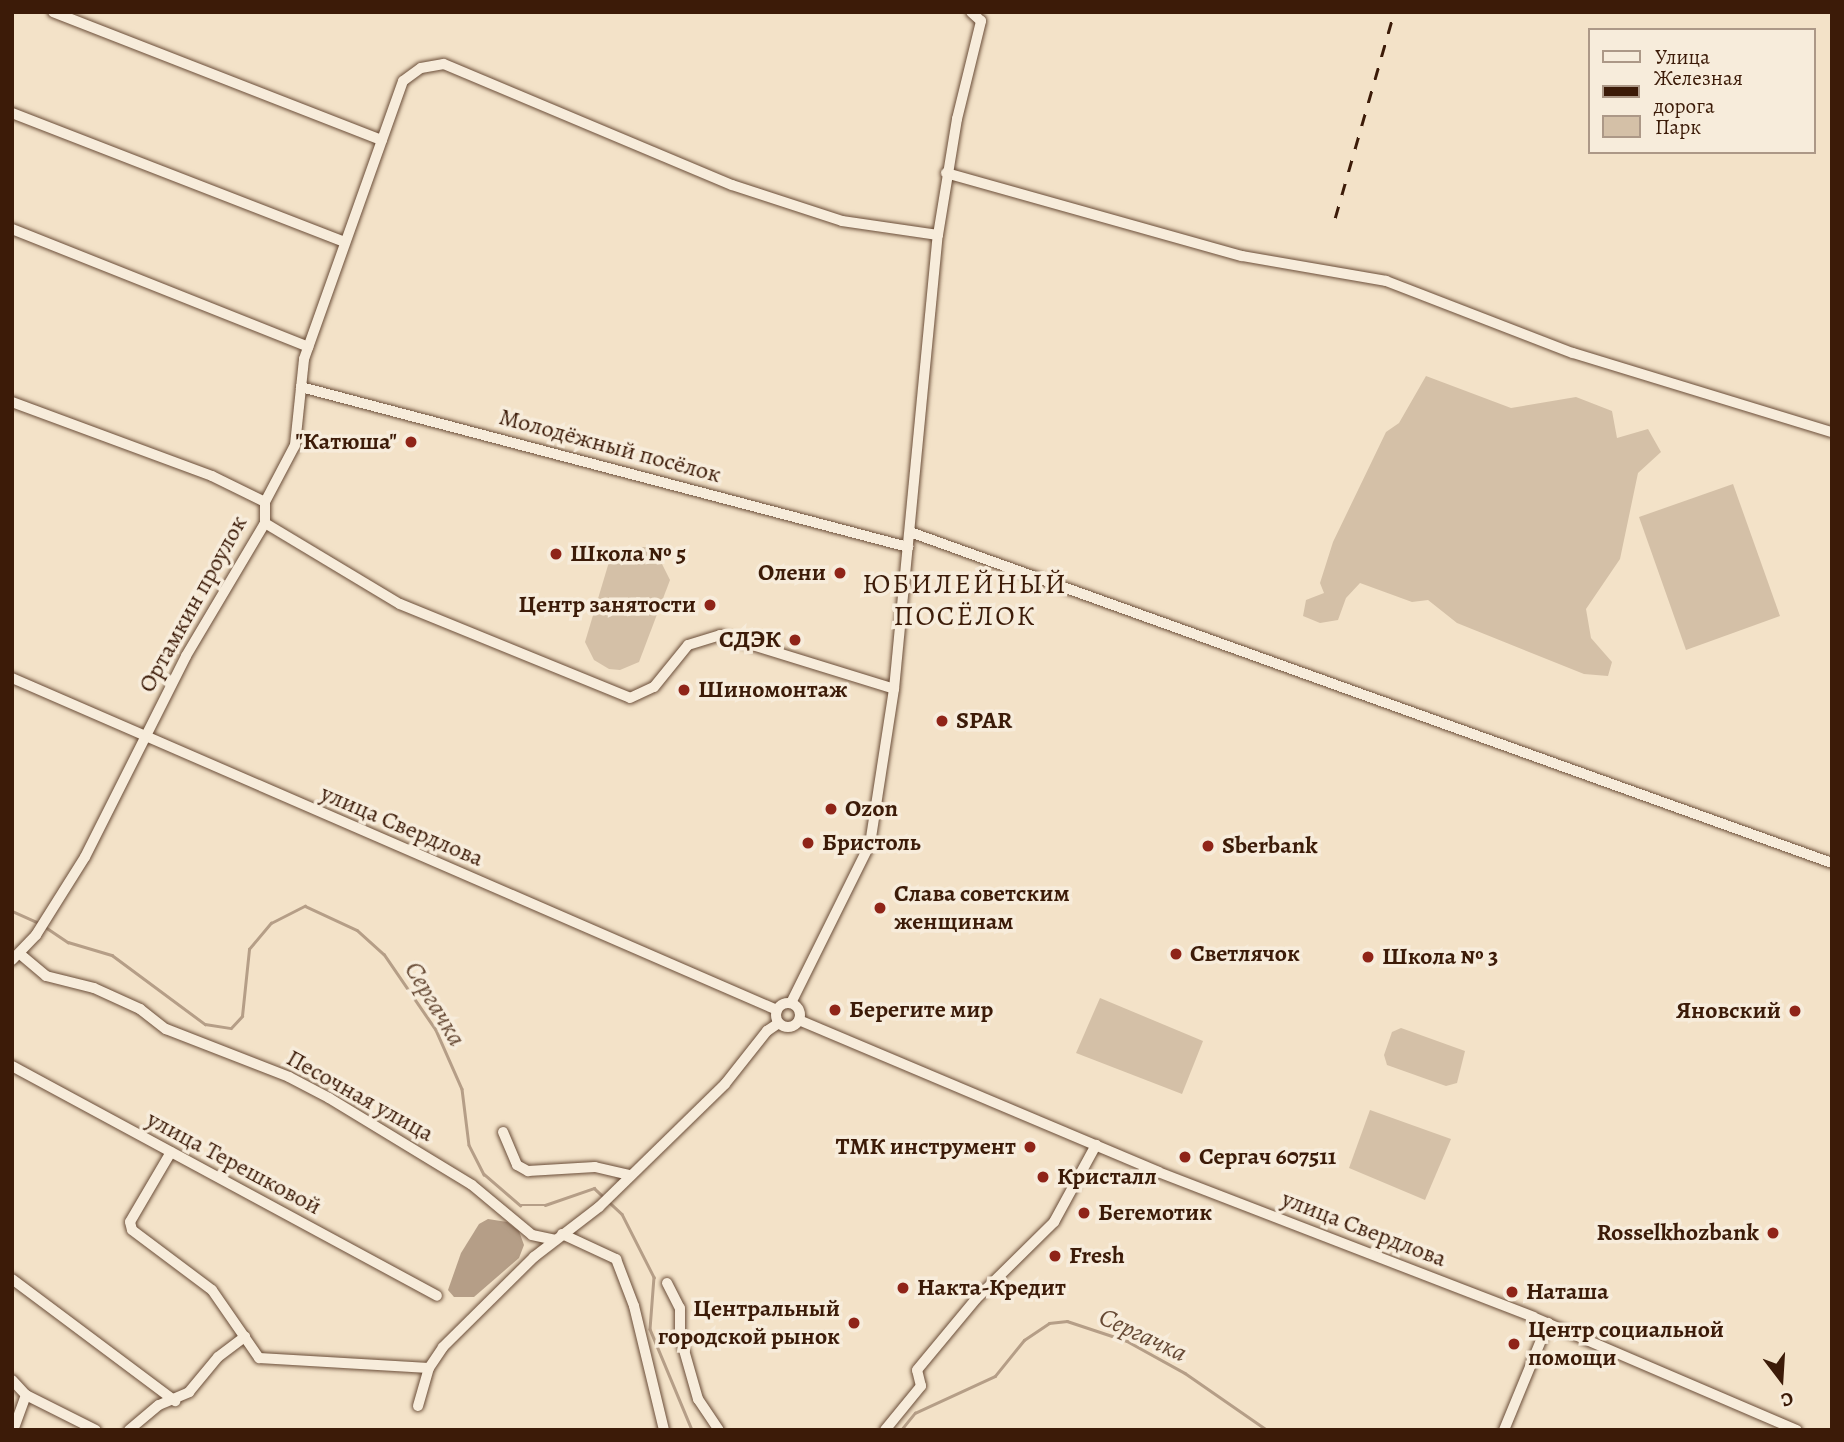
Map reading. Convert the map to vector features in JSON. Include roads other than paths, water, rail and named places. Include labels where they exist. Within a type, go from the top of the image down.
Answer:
[{"type":"street","points":[[53,12],[382,140]]},
{"type":"street","points":[[779,1023],[777,1010],[791,1003],[870,844],[894,689],[946,173],[981,21],[971,12]]},
{"type":"street","name":"Ортамкин проулок","points":[[16,957],[36,935],[85,857],[186,656],[265,523],[265,502],[295,445],[308,347],[403,81],[421,68],[444,64],[732,185],[842,221],[938,235]]},
{"type":"street","points":[[12,113],[344,242]]},
{"type":"street","points":[[946,173],[1242,256],[1386,281],[1573,353],[1832,432]]},
{"type":"street","points":[[12,229],[308,347]]},
{"type":"street","name":"Молодёжный посёлок","points":[[301,387],[908,547]]},
{"type":"street","points":[[12,402],[212,476],[265,502]]},
{"type":"street","points":[[265,523],[400,604],[630,698],[654,687],[688,645],[720,635],[894,689]]},
{"type":"street","points":[[910,533],[1832,863]]},
{"type":"street","name":"улица Свердлова","points":[[12,678],[777,1010]]},
{"type":"street","name":"Песочная улица","points":[[16,957],[46,976],[94,988],[139,1009],[166,1029],[289,1077],[329,1098],[472,1185],[532,1235],[559,1237],[616,1259],[634,1306],[664,1430]]},
{"type":"street","points":[[779,1023],[786,1027],[799,1020],[797,1007],[791,1003]]},
{"type":"street","name":"улица Свердлова","points":[[799,1020],[1096,1145],[1548,1323],[1797,1430]]},
{"type":"street","points":[[418,1406],[429,1368],[443,1347],[559,1237],[599,1207],[725,1084],[767,1031],[779,1023]]},
{"type":"street","name":"улица Терешковой","points":[[12,1066],[437,1296]]},
{"type":"street","points":[[503,1132],[517,1164],[528,1171],[595,1167],[631,1175]]},
{"type":"street","points":[[885,1430],[921,1386],[917,1370],[976,1299],[1054,1222],[1096,1145]]},
{"type":"street","points":[[171,1152],[130,1222],[132,1230],[212,1290],[259,1358],[429,1368]]},
{"type":"street","points":[[12,1279],[175,1401]]},
{"type":"street","points":[[667,1283],[680,1308],[680,1336],[698,1399],[719,1430]]},
{"type":"street","points":[[1504,1430],[1548,1323]]},
{"type":"street","points":[[129,1430],[159,1405],[175,1401],[245,1337]]},
{"type":"street","points":[[12,1380],[26,1395],[96,1430]]},
{"type":"street","points":[[13,1430],[26,1395]]},
{"type":"waterway","name":"Сергачка","points":[[44,926],[68,942],[112,955],[205,1024],[231,1028],[242,1016],[249,949],[271,923],[305,906],[357,930],[384,954],[436,1030],[462,1089],[469,1145],[484,1174],[520,1205],[545,1205],[594,1188],[622,1214],[654,1277],[650,1329],[692,1430]]},
{"type":"waterway","name":"Сергачка","points":[[12,911],[39,923]]},
{"type":"waterway","name":"Сергачка","points":[[901,1430],[915,1413],[995,1376],[1024,1340],[1049,1323],[1067,1321],[1127,1341],[1185,1373],[1267,1430]]},
{"type":"railway","points":[[1335,218],[1394,12]]},
{"type":"place","name":"\"Катюша\"","points":[[411,442]]},
{"type":"place","name":"Школа № 5","points":[[556,554]]},
{"type":"place","name":"Олени","points":[[840,573]]},
{"type":"place","name":"Центр занятости","points":[[710,605]]},
{"type":"place","name":"СДЭК","points":[[795,640]]},
{"type":"place","name":"Шиномонтаж","points":[[684,690]]},
{"type":"place","name":"SPAR","points":[[942,721]]},
{"type":"place","name":"Ozon","points":[[831,809]]},
{"type":"place","name":"Бристоль","points":[[808,843]]},
{"type":"place","name":"Sberbank","points":[[1208,846]]},
{"type":"place","name":"Слава советским женщинам","points":[[880,908]]},
{"type":"place","name":"Светлячок","points":[[1176,954]]},
{"type":"place","name":"Школа № 3","points":[[1368,957]]},
{"type":"place","name":"Берегите мир","points":[[835,1010]]},
{"type":"place","name":"Яновский","points":[[1795,1011]]},
{"type":"place","name":"ТМК инструмент","points":[[1030,1147]]},
{"type":"place","name":"Сергач 607511","points":[[1185,1157]]},
{"type":"place","name":"Кристалл","points":[[1043,1177]]},
{"type":"place","name":"Бегемотик","points":[[1084,1213]]},
{"type":"place","name":"Rosselkhozbank","points":[[1773,1233]]},
{"type":"place","name":"Fresh","points":[[1055,1256]]},
{"type":"place","name":"Накта-Кредит","points":[[903,1288]]},
{"type":"place","name":"Наташа","points":[[1512,1292]]},
{"type":"place","name":"Центральный городской рынок","points":[[854,1323]]},
{"type":"place","name":"Центр социальной помощи","points":[[1514,1344]]},
{"type":"district","name":"ЮБИЛЕЙНЫЙ ПОСЁЛОК","points":[[965,600]]}]
